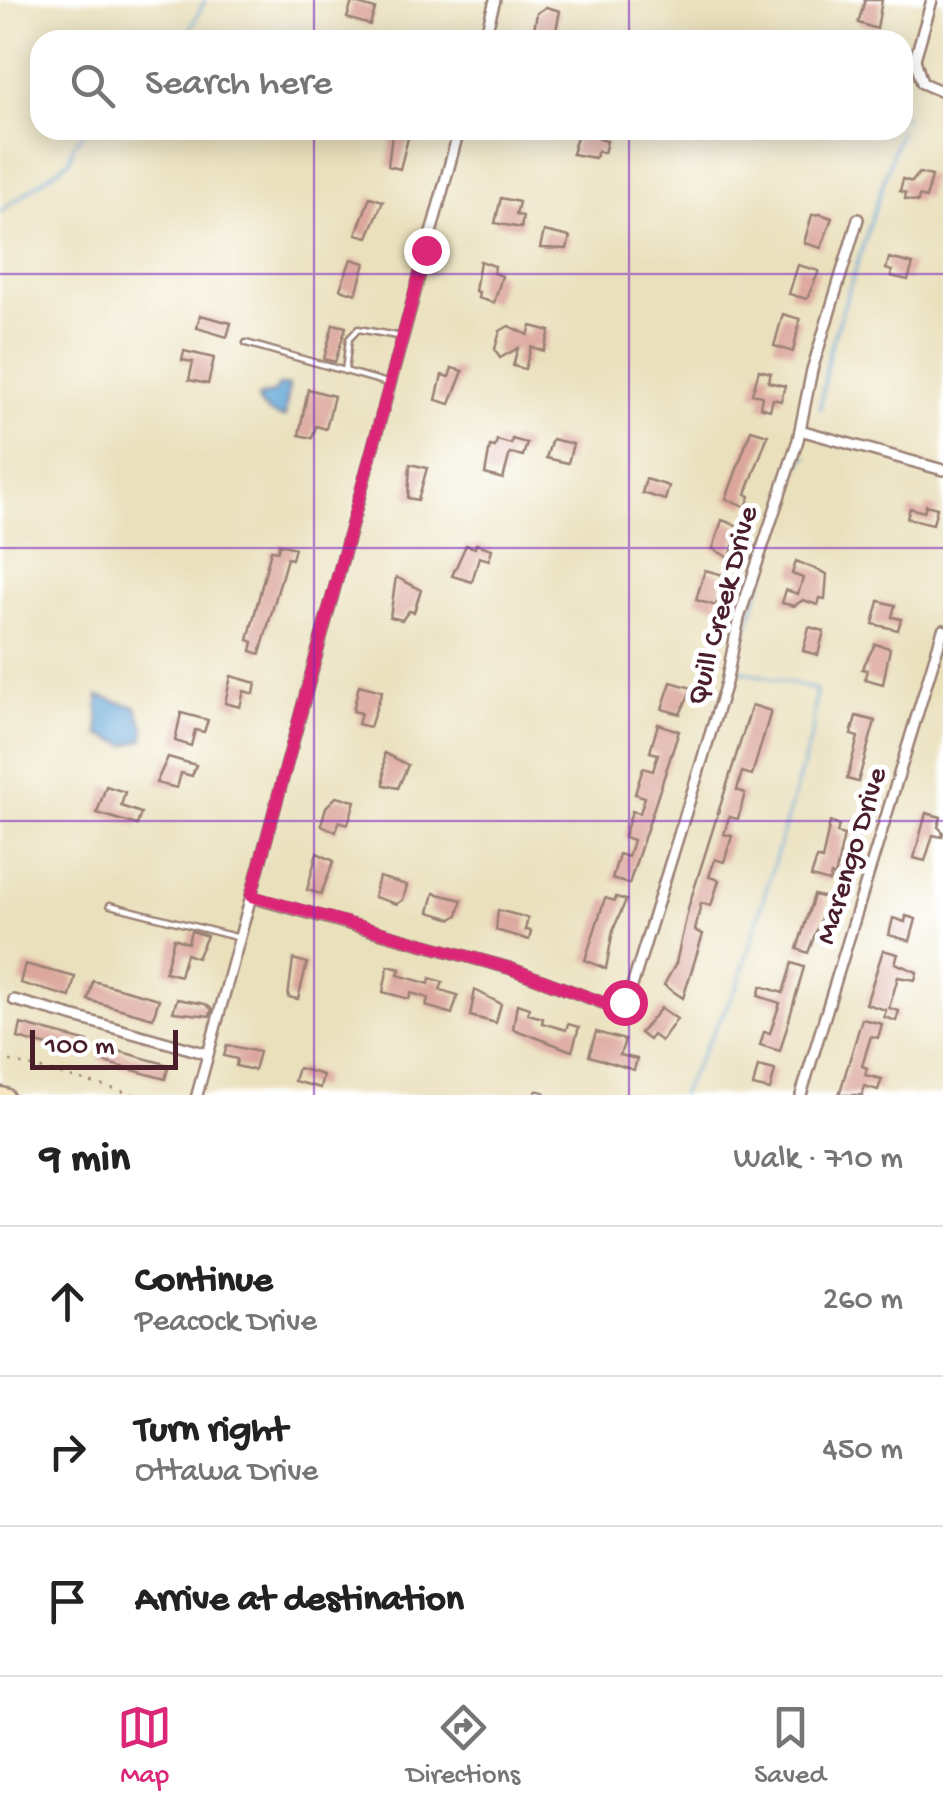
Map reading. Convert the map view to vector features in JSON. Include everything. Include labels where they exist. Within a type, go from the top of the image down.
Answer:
[{"type":"main road","points":[[0,1093],[7,1095]]},
{"type":"street","points":[[486,30],[494,0]]},
{"type":"street","points":[[932,0],[916,66],[922,82],[943,92]]},
{"type":"street","points":[[197,1095],[456,140]]},
{"type":"street","name":"Quill Creek Drive","points":[[251,896],[509,968],[604,1003],[624,1002],[631,990],[726,683],[744,601],[800,430],[812,370],[858,219]]},
{"type":"street","points":[[800,430],[943,470]]},
{"type":"street","name":"Marengo Drive","points":[[802,1095],[943,630]]},
{"type":"street","points":[[14,1000],[208,1054]]},
{"type":"lane","points":[[345,372],[349,339],[358,329],[403,337]]},
{"type":"lane","points":[[246,343],[390,384]]},
{"type":"lane","points":[[110,905],[240,938]]},
{"type":"path","points":[[0,1058],[136,1095]]},
{"type":"water","points":[[289,385],[285,417],[261,405],[258,397],[273,393],[278,386]]},
{"type":"water","points":[[98,696],[136,707],[145,729],[144,739],[128,745],[99,735]]},
{"type":"building","points":[[865,0],[882,0],[877,29],[858,23]]},
{"type":"building","points":[[352,2],[375,9],[370,25],[347,18]]},
{"type":"building","points":[[546,7],[560,11],[556,30],[534,30],[537,13]]},
{"type":"building","points":[[391,140],[407,140],[400,169],[388,166]]},
{"type":"building","points":[[576,140],[607,141],[604,153],[598,151],[595,158],[572,154]]},
{"type":"building","points":[[919,173],[932,176],[926,198],[919,196],[918,202],[905,199],[906,193],[900,191],[903,179],[912,182]]},
{"type":"building","points":[[370,197],[383,201],[368,237],[356,234]]},
{"type":"building","points":[[501,198],[519,202],[516,215],[523,216],[521,228],[495,223]]},
{"type":"building","points":[[812,215],[832,218],[821,248],[804,243]]},
{"type":"building","points":[[544,231],[570,237],[567,249],[540,248]]},
{"type":"building","points":[[889,258],[913,264],[908,280],[891,276],[892,271],[886,269]]},
{"type":"building","points":[[351,259],[365,263],[356,294],[340,289]]},
{"type":"building","points":[[480,261],[495,266],[494,273],[502,276],[494,303],[478,298],[479,292],[475,291]]},
{"type":"building","points":[[798,265],[819,271],[807,299],[789,294]]},
{"type":"building","points":[[783,314],[800,319],[793,352],[774,346]]},
{"type":"building","points":[[200,315],[231,323],[227,337],[197,328]]},
{"type":"building","points":[[333,324],[346,327],[335,362],[324,359]]},
{"type":"building","points":[[509,326],[528,335],[531,326],[550,331],[544,351],[531,347],[525,369],[513,366],[518,348],[500,358],[495,349],[500,331]]},
{"type":"building","points":[[184,351],[214,358],[208,384],[189,380],[193,362],[182,360]]},
{"type":"building","points":[[452,368],[463,371],[450,404],[436,400],[442,375],[449,377]]},
{"type":"building","points":[[759,370],[771,373],[768,382],[785,386],[781,401],[773,399],[770,410],[760,407],[762,396],[752,394]]},
{"type":"building","points":[[308,389],[334,396],[326,429],[316,426],[312,438],[299,435]]},
{"type":"building","points":[[751,430],[768,435],[746,494],[750,496],[746,507],[726,499]]},
{"type":"building","points":[[512,439],[527,443],[523,456],[510,453],[503,479],[485,474],[490,446],[495,447],[497,440],[511,444]]},
{"type":"building","points":[[552,439],[573,444],[568,463],[546,458]]},
{"type":"building","points":[[410,464],[427,468],[418,500],[408,498]]},
{"type":"building","points":[[646,479],[669,486],[665,500],[642,493]]},
{"type":"building","points":[[926,505],[937,508],[933,524],[907,518],[910,508],[924,512]]},
{"type":"building","points":[[722,520],[739,526],[730,558],[713,549]]},
{"type":"building","points":[[279,544],[295,548],[292,559],[287,558],[260,654],[251,651],[253,642],[248,640],[271,550],[278,551]]},
{"type":"building","points":[[476,544],[492,549],[489,560],[479,557],[472,582],[452,576],[466,545],[475,548]]},
{"type":"building","points":[[796,561],[827,574],[825,599],[820,598],[818,605],[803,600],[794,606],[782,603],[786,590],[798,594],[803,578],[792,574]]},
{"type":"building","points":[[705,570],[723,575],[716,606],[696,600]]},
{"type":"building","points":[[396,577],[421,590],[414,612],[409,611],[402,620],[390,617]]},
{"type":"building","points":[[879,601],[895,605],[892,617],[901,619],[898,630],[873,624]]},
{"type":"building","points":[[809,627],[824,631],[818,655],[803,651]]},
{"type":"building","points":[[875,644],[890,648],[883,684],[865,679],[867,670],[862,669]]},
{"type":"building","points":[[231,676],[256,683],[254,694],[244,691],[240,707],[225,703]]},
{"type":"building","points":[[671,682],[692,688],[680,714],[662,709]]},
{"type":"building","points":[[359,685],[382,691],[370,727],[358,724],[361,713],[353,711]]},
{"type":"building","points":[[752,705],[771,711],[752,775],[742,772],[737,790],[745,793],[738,819],[729,817],[724,834],[732,836],[724,862],[715,859],[709,877],[719,880],[711,906],[701,903],[695,931],[703,934],[683,998],[664,985],[676,963],[689,905]]},
{"type":"building","points":[[181,713],[208,720],[204,732],[195,730],[191,746],[175,741]]},
{"type":"building","points":[[856,716],[875,721],[858,782],[847,779],[858,737],[851,735]]},
{"type":"building","points":[[658,724],[679,731],[629,884],[612,879],[619,854],[628,857],[633,840],[624,837],[632,811],[640,813],[645,797],[635,794],[643,768],[653,771],[658,754],[650,752]]},
{"type":"building","points":[[384,753],[408,765],[398,788],[384,785]]},
{"type":"building","points":[[168,757],[196,765],[192,776],[181,773],[177,788],[156,783]]},
{"type":"building","points":[[106,786],[125,792],[121,806],[141,813],[137,825],[97,813]]},
{"type":"building","points":[[336,797],[355,801],[348,824],[339,821],[336,832],[321,825],[326,807]]},
{"type":"building","points":[[926,813],[941,817],[938,827],[943,832],[942,837],[933,835],[925,861],[914,858]]},
{"type":"building","points":[[830,822],[839,825],[837,833],[844,835],[835,877],[831,875],[829,882],[811,877],[817,858],[822,860]]},
{"type":"building","points":[[317,853],[334,861],[321,894],[307,890]]},
{"type":"building","points":[[379,877],[407,885],[403,900],[397,904],[374,897]]},
{"type":"building","points":[[434,893],[462,900],[458,915],[452,919],[429,912]]},
{"type":"building","points":[[814,895],[826,898],[826,905],[808,953],[797,949]]},
{"type":"building","points":[[616,897],[626,900],[613,930],[606,969],[585,960],[605,898],[615,901]]},
{"type":"building","points":[[498,910],[528,918],[525,930],[531,931],[529,940],[496,930]]},
{"type":"building","points":[[906,916],[916,919],[910,941],[889,935],[893,918],[905,922]]},
{"type":"building","points":[[191,931],[207,936],[197,958],[186,954],[180,976],[165,972],[174,938],[188,943]]},
{"type":"building","points":[[883,950],[898,954],[895,963],[917,972],[915,980],[898,977],[889,1008],[899,1011],[896,1021],[884,1017],[886,1010],[866,1004]]},
{"type":"building","points":[[293,959],[307,963],[298,999],[288,997]]},
{"type":"building","points":[[792,963],[804,967],[780,1051],[760,1045],[764,1032],[770,1033],[780,1003],[758,996],[761,986],[783,993]]},
{"type":"building","points":[[25,964],[75,977],[70,997],[20,983]]},
{"type":"building","points":[[388,966],[400,969],[398,975],[429,984],[430,978],[443,982],[440,990],[458,995],[452,1014],[426,1006],[428,998],[411,993],[409,999],[383,992]]},
{"type":"building","points":[[93,981],[159,999],[153,1018],[88,1000]]},
{"type":"building","points":[[475,990],[501,1004],[496,1023],[470,1016]]},
{"type":"building","points":[[177,999],[205,1004],[212,1009],[210,1016],[173,1012]]},
{"type":"building","points":[[517,1004],[529,1008],[528,1014],[543,1018],[542,1023],[566,1030],[568,1024],[579,1027],[572,1051],[513,1029]]},
{"type":"building","points":[[661,1008],[677,1019],[661,1041],[653,1035],[649,1040],[640,1033]]},
{"type":"building","points":[[862,1019],[882,1024],[878,1038],[871,1036],[862,1066],[867,1068],[865,1075],[882,1079],[878,1090],[864,1086],[862,1095],[839,1095]]},
{"type":"building","points":[[21,1024],[88,1042],[84,1056],[18,1038]]},
{"type":"building","points":[[596,1032],[625,1040],[620,1055],[637,1059],[634,1070],[589,1056]]},
{"type":"building","points":[[227,1045],[259,1052],[254,1070],[236,1066],[237,1059],[224,1056]]},
{"type":"building","points":[[104,1047],[169,1065],[165,1079],[100,1061]]},
{"type":"building","points":[[758,1066],[775,1070],[770,1090],[753,1086]]},
{"type":"building","points":[[298,1068],[323,1075],[320,1088],[294,1081]]},
{"type":"waterway","points":[[190,30],[205,0]]},
{"type":"waterway","points":[[0,212],[70,160],[77,140]]},
{"type":"waterway","points":[[820,409],[829,352],[897,140]]},
{"type":"waterway","points":[[680,1095],[738,985],[812,734],[816,690],[743,671],[736,664],[798,465],[807,456]]},
{"type":"route","points":[[426,250],[251,896],[509,968],[604,1003],[624,1002]]}]
